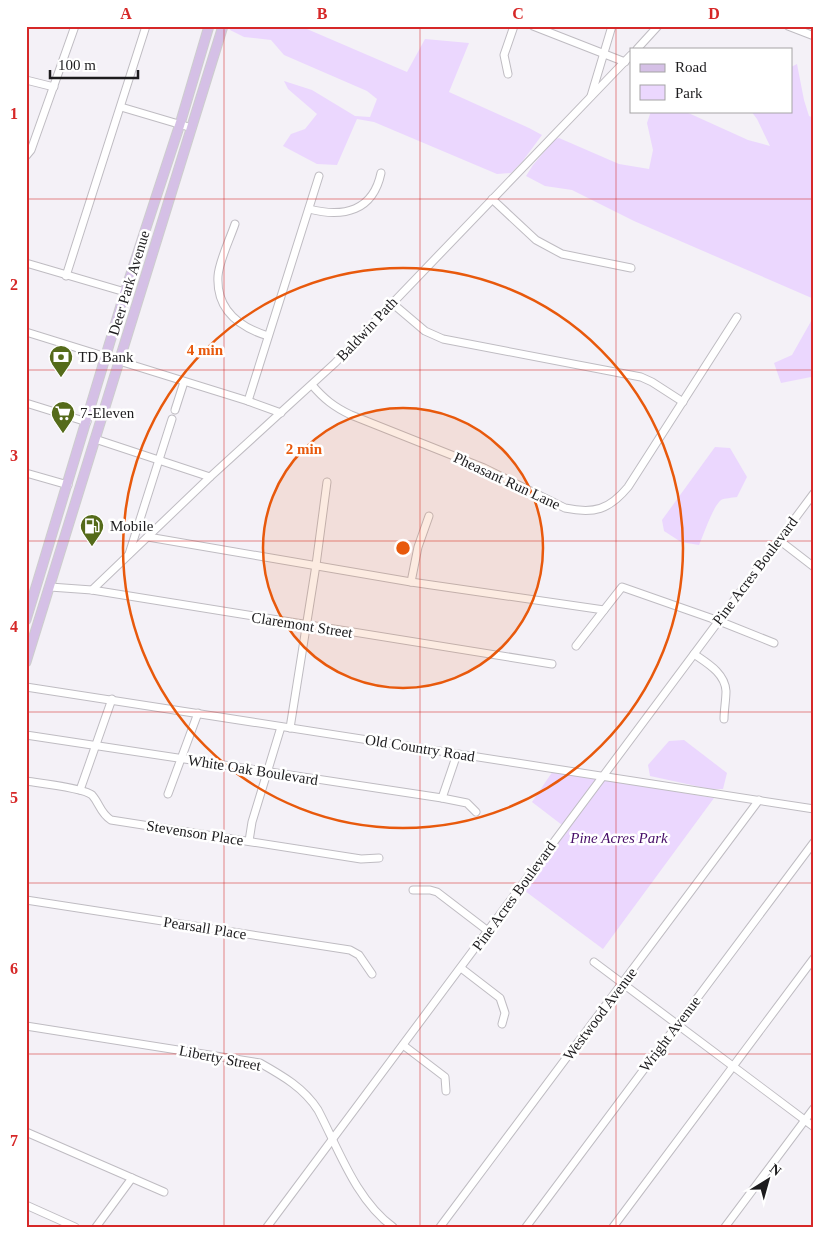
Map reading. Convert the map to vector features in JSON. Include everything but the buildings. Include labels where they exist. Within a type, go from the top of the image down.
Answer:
[{"type":"main road","name":"Deer Park Avenue","points":[[26,619],[125,292],[180,124],[209,26]]},
{"type":"main road","name":"Deer Park Avenue","points":[[26,662],[223,26]]},
{"type":"street","points":[[26,156],[31,150],[75,26]]},
{"type":"street","points":[[66,276],[146,26]]},
{"type":"street","points":[[508,74],[504,55],[514,26]]},
{"type":"street","points":[[533,26],[625,62]]},
{"type":"street","points":[[591,97],[612,26]]},
{"type":"street","points":[[638,48],[658,26]]},
{"type":"street","points":[[788,26],[814,36]]},
{"type":"street","name":"Baldwin Path","points":[[92,590],[210,477],[335,363],[630,56]]},
{"type":"street","points":[[26,80],[54,87]]},
{"type":"street","points":[[121,107],[192,128]]},
{"type":"street","points":[[309,208],[323,212],[336,212],[349,211],[361,206],[373,196],[378,188],[381,173]]},
{"type":"street","points":[[248,401],[319,176]]},
{"type":"street","points":[[492,200],[536,240],[562,254],[631,268]]},
{"type":"street","points":[[235,224],[218,275],[218,287],[221,298],[227,311],[236,320],[245,327],[268,336]]},
{"type":"street","points":[[26,263],[125,292]]},
{"type":"street","points":[[392,303],[425,332],[443,339],[640,378],[652,382],[683,402]]},
{"type":"street","name":"Pheasant Run Lane","points":[[312,385],[324,399],[343,411],[484,468],[565,508],[580,511],[609,506],[628,487],[737,316]]},
{"type":"street","points":[[26,332],[281,413]]},
{"type":"street","points":[[175,410],[184,382]]},
{"type":"street","points":[[26,403],[87,422]]},
{"type":"street","points":[[129,554],[172,419]]},
{"type":"street","points":[[95,439],[210,477]]},
{"type":"street","points":[[26,473],[68,485]]},
{"type":"street","points":[[290,728],[327,482]]},
{"type":"street","name":"Pine Acres Boulevard","points":[[266,1227],[814,493]]},
{"type":"street","points":[[411,582],[418,547],[429,516]]},
{"type":"street","points":[[148,537],[411,582],[604,610]]},
{"type":"street","points":[[779,540],[814,567]]},
{"type":"street","points":[[576,646],[622,586],[774,643]]},
{"type":"street","name":"Claremont Street","points":[[50,588],[92,590],[552,664]]},
{"type":"street","points":[[694,654],[719,673],[724,681],[726,691],[724,719]]},
{"type":"street","name":"Old Country Road","points":[[26,686],[814,809]]},
{"type":"street","points":[[26,781],[80,790],[94,745],[112,699]]},
{"type":"street","points":[[168,794],[198,713]]},
{"type":"street","points":[[249,842],[252,822],[281,727]]},
{"type":"street","name":"White Oak Boulevard","points":[[26,735],[442,798],[467,804],[476,812]]},
{"type":"street","points":[[442,798],[457,754]]},
{"type":"street","name":"Stevenson Place","points":[[80,790],[90,794],[98,804],[102,814],[110,820],[361,859],[378,858]]},
{"type":"street","name":"Westwood Avenue","points":[[440,1227],[759,800]]},
{"type":"street","name":"Wright Avenue","points":[[526,1227],[814,842]]},
{"type":"street","points":[[413,890],[437,892],[488,931]]},
{"type":"street","name":"Pearsall Place","points":[[26,900],[350,950],[359,955],[372,974]]},
{"type":"street","points":[[613,1227],[814,958]]},
{"type":"street","points":[[594,962],[814,1127]]},
{"type":"street","points":[[460,968],[500,998],[505,1013],[502,1024]]},
{"type":"street","name":"Liberty Street","points":[[26,1026],[260,1063],[286,1078],[310,1098],[363,1196],[374,1210],[393,1227]]},
{"type":"street","points":[[403,1045],[445,1077],[446,1091]]},
{"type":"street","points":[[725,1227],[814,1108]]},
{"type":"street","points":[[26,1132],[164,1192]]},
{"type":"street","points":[[96,1227],[132,1178]]},
{"type":"street","points":[[26,1206],[75,1227]]},
{"type":"green space","points":[[231,26],[300,26],[407,72],[425,39],[469,43],[449,92],[542,135],[522,162],[511,173],[497,174],[374,122],[357,119],[337,165],[317,164],[283,146],[291,134],[305,129],[317,114],[288,89],[284,81],[312,90],[355,116],[370,117],[377,99],[367,91],[284,55],[271,40],[244,37],[230,30]]},
{"type":"green space","points":[[797,64],[809,116],[814,118],[814,299],[634,221],[572,190],[545,186],[526,176],[555,139],[559,138],[619,164],[649,169],[653,150],[647,123],[651,112],[686,112],[748,140],[770,146],[752,112],[792,112],[792,66]]},
{"type":"green space","points":[[814,316],[814,363],[811,377],[781,383],[774,363],[792,355]]},
{"type":"green space","points":[[715,447],[730,448],[747,477],[737,497],[723,499],[718,503],[699,545],[681,542],[664,531],[662,520]]},
{"type":"green space","points":[[684,740],[727,773],[723,789],[710,789],[650,776],[648,765],[669,741]]},
{"type":"green space","name":"Pine Acres Park","points":[[553,771],[714,798],[603,949],[521,888],[566,828],[532,802]]},
{"type":"place","name":"TD Bank","points":[[61,378]]},
{"type":"place","name":"7-Eleven","points":[[63,434]]},
{"type":"place","name":"Mobile","points":[[92,547]]}]
